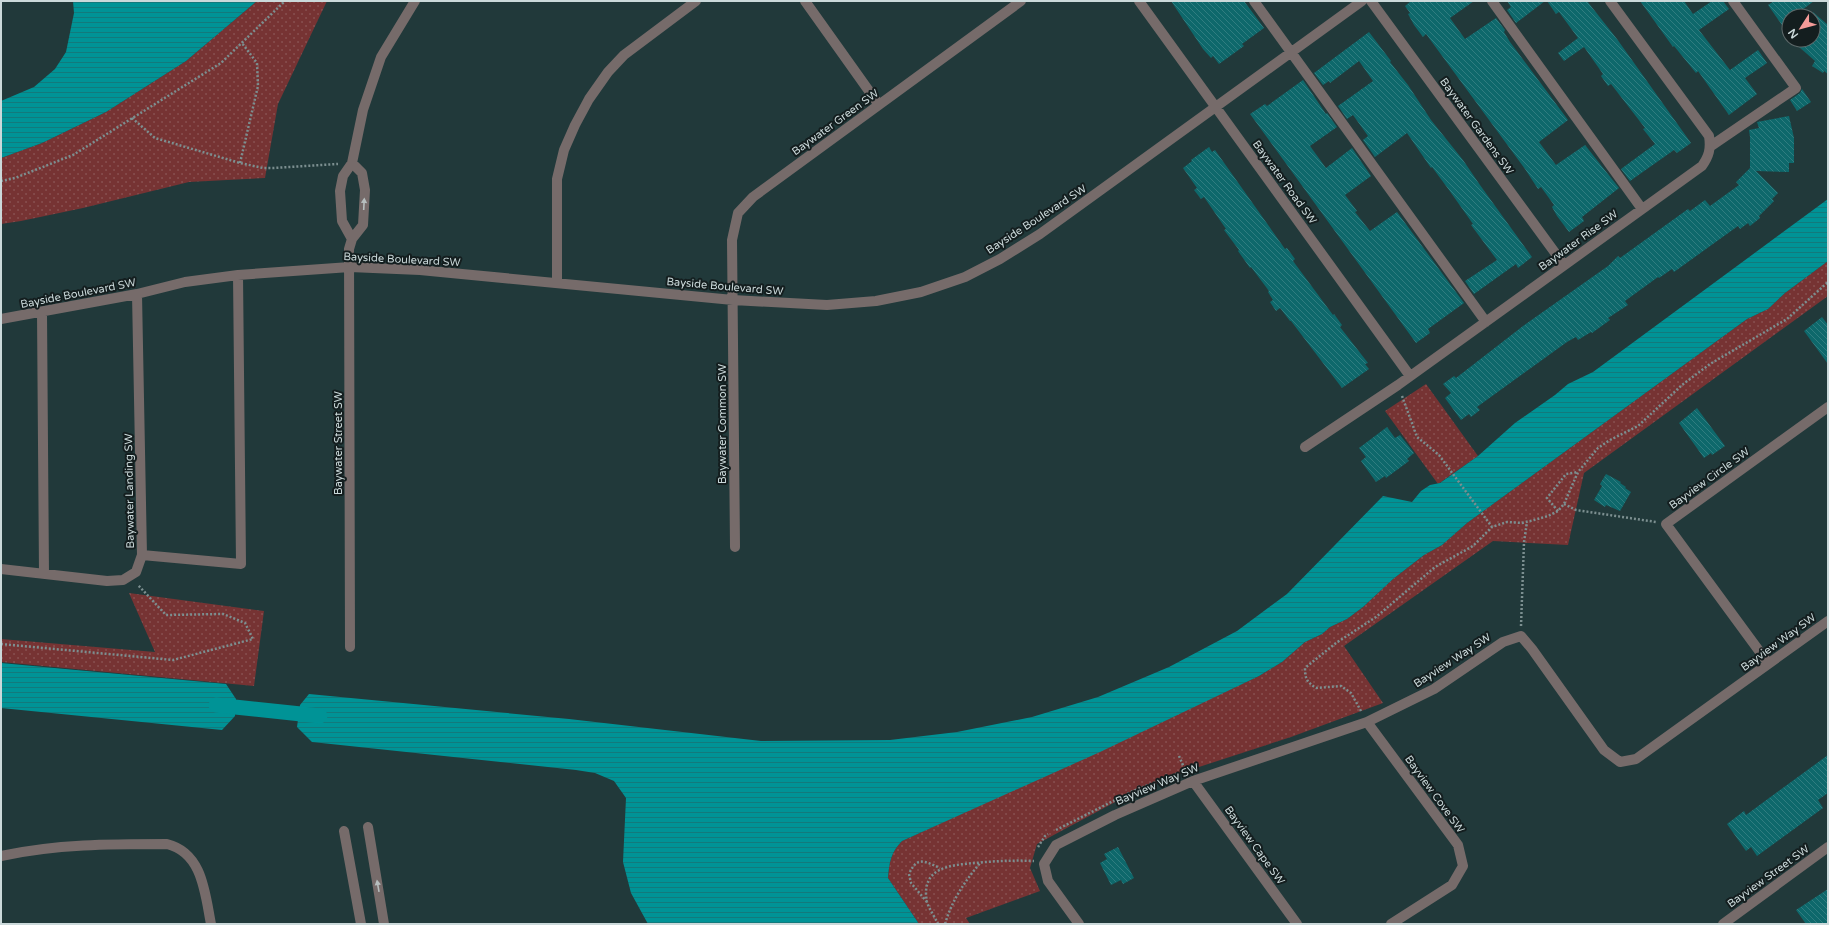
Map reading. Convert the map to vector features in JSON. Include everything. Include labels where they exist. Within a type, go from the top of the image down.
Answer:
[{"type":"street","points":[[352,239],[342,222],[340,191],[343,176],[352,163],[363,110],[381,57],[415,1]]},
{"type":"street","points":[[557,283],[557,179],[564,150],[575,125],[589,99],[608,72],[624,55],[696,1]]},
{"type":"street","points":[[806,1],[880,104]]},
{"type":"street","name":"Baywater Green SW","points":[[733,300],[732,240],[738,213],[753,197],[1021,1]]},
{"type":"street","name":"Baywater Road SW","points":[[1139,1],[1410,376]]},
{"type":"street","points":[[1254,1],[1486,322]]},
{"type":"street","name":"Bayside Boulevard SW","points":[[1,319],[42,313],[137,294],[185,282],[238,275],[350,267],[420,270],[733,300],[827,305],[876,301],[921,292],[965,277],[1040,234],[1362,1]]},
{"type":"street","name":"Baywater Gardens SW","points":[[1371,1],[1564,265]]},
{"type":"street","points":[[1492,1],[1642,209]]},
{"type":"street","points":[[1610,1],[1709,136],[1711,146],[1796,88],[1733,1]]},
{"type":"street","name":"Baywater Rise SW","points":[[1305,447],[1398,385],[1702,166],[1708,158],[1711,146]]},
{"type":"street","name":"Baywater Street SW","points":[[350,647],[350,249],[352,239],[363,225],[365,190],[362,173],[352,163]]},
{"type":"street","points":[[142,554],[240,564],[238,275]]},
{"type":"street","name":"Baywater Landing SW","points":[[130,576],[136,572],[142,554],[137,294]]},
{"type":"street","name":"Baywater Common SW","points":[[733,300],[735,547]]},
{"type":"street","points":[[42,313],[44,574]]},
{"type":"street","name":"Bayview Circle SW","points":[[1768,663],[1666,524],[1828,407]]},
{"type":"street","points":[[1,570],[107,581],[123,580],[130,576]]},
{"type":"street","name":"Bayview Way SW","points":[[1044,864],[1056,845],[1115,815],[1193,781],[1367,722],[1434,689],[1503,642],[1520,636],[1532,648],[1604,750],[1620,762],[1636,759],[1828,621]]},
{"type":"street","name":"Bayview Cove SW","points":[[1367,722],[1458,845],[1463,866],[1452,885],[1391,924]]},
{"type":"street","name":"Bayview Cape SW","points":[[1193,781],[1298,924]]},
{"type":"street","points":[[368,827],[384,924]]},
{"type":"street","points":[[344,831],[362,924]]},
{"type":"street","points":[[1,856],[32,849],[79,845],[168,844],[178,846],[188,854],[194,862],[200,876],[211,924]]},
{"type":"street","name":"Bayview Street SW","points":[[1723,924],[1828,847]]},
{"type":"street","points":[[1044,864],[1048,880],[1080,924]]},
{"type":"path","points":[[1,181],[15,178],[73,155],[221,63],[285,1]]},
{"type":"path","points":[[240,163],[258,86],[257,63],[242,43]]},
{"type":"path","points":[[132,118],[155,138],[240,163],[263,168],[352,163]]},
{"type":"path","points":[[1367,722],[1351,693],[1341,686],[1316,688],[1309,683],[1305,677],[1305,668],[1336,643],[1376,617],[1435,567],[1473,546],[1492,527],[1507,522],[1522,523],[1544,518],[1558,511],[1564,504],[1578,472],[1598,448],[1610,440],[1638,426],[1682,385],[1710,364],[1787,319],[1828,282]]},
{"type":"path","points":[[1398,385],[1417,437],[1439,455],[1492,527]]},
{"type":"path","points":[[1558,511],[1547,498],[1566,474],[1578,472]]},
{"type":"path","points":[[1564,504],[1576,510],[1666,524]]},
{"type":"path","points":[[1520,636],[1524,542],[1527,522]]},
{"type":"path","points":[[1,644],[173,660],[253,639],[245,623],[223,614],[166,615],[130,576]]},
{"type":"path","points":[[1179,756],[1185,770]]},
{"type":"path","points":[[928,903],[926,892],[930,880],[940,868],[951,865],[1012,860],[1044,864]]},
{"type":"path","points":[[938,924],[928,903],[911,883],[909,874],[913,864],[919,861],[926,862],[940,868]]},
{"type":"path","points":[[944,924],[958,892],[982,862]]},
{"type":"shaded area","points":[[257,1],[327,1],[278,104],[265,178],[189,182],[83,208],[1,224],[1,158],[42,143],[106,112],[186,61]]},
{"type":"shaded area","points":[[1828,261],[1828,296],[1584,473],[1568,545],[1493,541],[1344,646],[1383,703],[1291,737],[1199,767],[1132,793],[1037,844],[1030,868],[1040,891],[966,918],[970,924],[919,924],[888,878],[891,858],[895,849],[902,841],[1259,676],[1282,662],[1305,642],[1347,619],[1363,607],[1393,579],[1424,555],[1442,545],[1467,523],[1747,319],[1768,309],[1785,293]]},
{"type":"shaded area","points":[[1426,384],[1478,456],[1438,484],[1385,411]]},
{"type":"shaded area","points":[[129,593],[264,611],[254,686],[1,662],[1,639],[155,652]]},
{"type":"water","points":[[73,1],[257,1],[186,61],[106,112],[42,143],[1,158],[1,101],[34,87],[55,69],[66,52],[74,13]]},
{"type":"water","points":[[1828,199],[1828,261],[1785,293],[1768,309],[1747,319],[1467,523],[1442,545],[1424,555],[1393,579],[1363,607],[1347,619],[1305,642],[1282,662],[1259,676],[1100,752],[902,841],[895,849],[891,858],[888,878],[919,924],[648,924],[631,893],[623,862],[626,798],[614,781],[595,773],[576,770],[312,742],[297,727],[300,705],[309,694],[569,719],[761,741],[890,740],[957,732],[1032,717],[1098,697],[1169,667],[1237,631],[1287,594],[1383,496],[1412,502],[1421,491],[1430,485],[1440,483],[1478,456],[1515,423],[1568,384],[1593,372]]},
{"type":"water","points":[[1,663],[226,684],[236,699],[235,716],[222,730],[1,708]]},
{"type":"building","points":[[1171,1],[1244,1],[1264,28],[1242,44],[1244,46],[1219,64],[1213,56],[1211,58],[1203,49]]},
{"type":"building","points":[[1411,1],[1474,1],[1450,18],[1465,39],[1496,18],[1505,30],[1504,32],[1510,42],[1568,120],[1539,142],[1556,165],[1585,145],[1619,188],[1582,217],[1584,221],[1569,232],[1557,216],[1552,207],[1554,205],[1541,187],[1538,189],[1426,34],[1423,37],[1414,25],[1408,14],[1410,13],[1405,6]]},
{"type":"building","points":[[1507,1],[1545,1],[1516,23],[1507,10],[1511,7]]},
{"type":"building","points":[[1547,1],[1587,1],[1617,39],[1691,143],[1677,153],[1674,150],[1630,181],[1621,169],[1655,144],[1643,129],[1645,128],[1611,84],[1608,86],[1601,76],[1603,74],[1584,47],[1564,61],[1558,53],[1578,38],[1559,12],[1556,14]]},
{"type":"building","points":[[1640,1],[1684,1],[1693,14],[1712,1],[1723,1],[1729,9],[1699,30],[1730,70],[1758,50],[1767,63],[1745,78],[1757,94],[1729,115],[1698,71],[1696,73],[1674,46],[1673,47]]},
{"type":"building","points":[[1774,1],[1814,1],[1805,8],[1781,8],[1781,24],[1768,5]]},
{"type":"building","points":[[1821,19],[1828,25],[1828,74],[1824,71],[1823,73],[1812,66],[1815,61],[1800,48],[1821,48]]},
{"type":"building","points":[[1369,32],[1408,85],[1431,120],[1463,160],[1532,257],[1518,268],[1516,264],[1474,294],[1465,281],[1497,260],[1471,225],[1473,224],[1449,190],[1432,167],[1431,168],[1407,133],[1375,157],[1363,140],[1368,136],[1353,115],[1347,119],[1338,106],[1373,81],[1359,61],[1330,83],[1329,81],[1323,85],[1314,73]]},
{"type":"building","points":[[1303,80],[1326,114],[1327,113],[1337,127],[1310,146],[1326,168],[1352,148],[1371,176],[1345,195],[1357,211],[1355,212],[1370,231],[1397,212],[1464,303],[1428,329],[1430,333],[1416,343],[1250,114],[1265,104],[1267,106]]},
{"type":"building","points":[[1802,89],[1811,102],[1797,111],[1790,100],[1800,93]]},
{"type":"building","points":[[1789,116],[1794,138],[1794,163],[1789,163],[1789,172],[1756,171],[1778,193],[1772,199],[1774,201],[1759,216],[1760,218],[1750,226],[1748,223],[1740,229],[1738,226],[1674,272],[1672,269],[1659,278],[1658,277],[1625,301],[1628,305],[1608,318],[1610,320],[1592,333],[1591,332],[1578,340],[1576,337],[1567,342],[1477,407],[1480,410],[1471,417],[1469,414],[1461,420],[1445,398],[1451,393],[1443,384],[1454,376],[1456,378],[1523,326],[1608,266],[1618,256],[1620,258],[1688,209],[1690,211],[1705,200],[1710,206],[1739,185],[1736,182],[1750,168],[1749,130],[1759,128],[1757,122]]},
{"type":"building","points":[[1209,147],[1212,152],[1215,150],[1285,249],[1287,248],[1295,259],[1293,261],[1342,325],[1340,327],[1368,363],[1365,364],[1369,369],[1342,388],[1280,308],[1276,311],[1270,302],[1273,300],[1268,292],[1269,291],[1238,251],[1239,250],[1224,230],[1226,229],[1204,197],[1201,199],[1194,190],[1197,188],[1183,168]]},
{"type":"building","points":[[1822,317],[1828,325],[1828,364],[1804,331]]},
{"type":"building","points":[[1697,408],[1725,446],[1712,455],[1711,453],[1704,458],[1679,423]]},
{"type":"building","points":[[1387,427],[1395,438],[1400,435],[1414,453],[1407,459],[1409,461],[1386,478],[1385,476],[1376,482],[1361,461],[1366,457],[1359,448]]},
{"type":"building","points":[[1606,474],[1621,482],[1620,483],[1626,487],[1625,488],[1631,492],[1620,511],[1606,505],[1605,507],[1594,500],[1602,486],[1600,484]]},
{"type":"building","points":[[1828,755],[1828,793],[1818,800],[1823,808],[1757,856],[1751,847],[1746,851],[1727,824],[1744,811],[1746,815]]},
{"type":"building","points":[[1118,847],[1134,878],[1123,884],[1121,880],[1111,885],[1100,863],[1107,859],[1104,854]]},
{"type":"building","points":[[1828,889],[1828,924],[1806,924],[1796,910]]},
{"type":"waterway","points":[[216,705],[320,716]]}]
